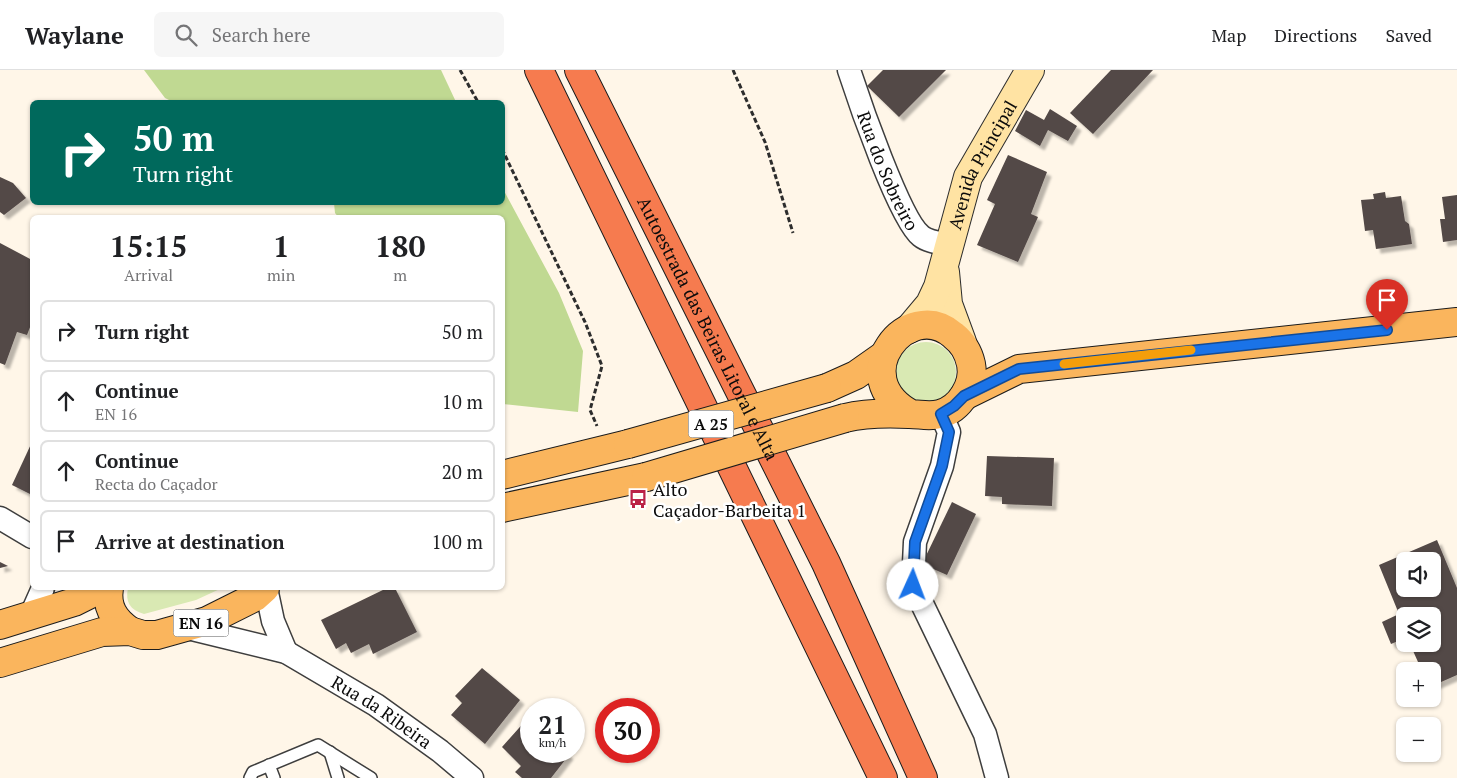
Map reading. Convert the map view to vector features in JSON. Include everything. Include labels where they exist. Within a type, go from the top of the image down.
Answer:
[{"type":"highway","name":"Autoestrada das Beiras Litoral e Alta","points":[[539,70],[883,778]]},
{"type":"highway","name":"Autoestrada das Beiras Litoral e Alta","points":[[579,70],[826,563],[923,778]]},
{"type":"main road","name":"Avenida Principal","points":[[909,329],[930,304],[938,287],[968,178],[1030,70]]},
{"type":"main road","name":"Avenida Principal","points":[[948,255],[948,304],[965,348]]},
{"type":"main road","points":[[505,507],[646,477],[845,418],[879,414],[926,416],[941,414],[954,406],[964,396],[1019,369],[1457,322]]},
{"type":"main road","points":[[911,414],[899,407],[889,397],[883,384],[881,370],[883,356],[889,345],[909,329],[926,325],[941,327],[965,348],[1019,369]]},
{"type":"main road","points":[[964,396],[970,383],[972,368],[965,348]]},
{"type":"main road","points":[[505,473],[618,447],[827,388],[856,375],[883,356]]},
{"type":"main road","points":[[0,625],[74,602],[98,590]]},
{"type":"main road","points":[[109,590],[108,597],[111,611],[119,623],[130,631]]},
{"type":"main road","name":"EN 16","points":[[0,663],[102,632],[130,631],[143,635],[157,635],[207,621],[255,596],[262,590]]},
{"type":"street","name":"Rua do Sobreiro","points":[[849,70],[876,145],[911,227],[923,238],[948,255]]},
{"type":"street","points":[[941,414],[949,432],[942,466],[915,542],[913,585],[985,734],[997,778]]},
{"type":"street","points":[[0,518],[30,536]]},
{"type":"street","points":[[31,615],[42,590]]},
{"type":"street","points":[[265,590],[273,621],[286,652]]},
{"type":"street","name":"Rua da Ribeira","points":[[184,627],[286,652],[376,705],[440,751],[472,778]]},
{"type":"lane","points":[[250,778],[252,772],[318,745],[371,778]]},
{"type":"lane","points":[[330,752],[338,778]]},
{"type":"lane","points":[[269,765],[274,778]]},
{"type":"path","points":[[460,70],[477,100]]},
{"type":"path","points":[[734,70],[765,142],[792,233]]},
{"type":"path","points":[[505,154],[585,322],[602,366],[590,410],[618,447]]},
{"type":"green space","points":[[144,70],[441,70],[455,100],[169,100],[165,98]]},
{"type":"green space","points":[[505,193],[559,293],[583,351],[578,412],[505,404],[505,215],[337,215],[334,205],[505,205]]},
{"type":"green space","points":[[920,342],[932,342],[948,350],[954,360],[956,372],[954,384],[948,394],[932,402],[920,402],[904,394],[896,378],[896,366],[904,350]]},
{"type":"green space","points":[[128,590],[218,590],[196,600],[144,614],[132,608],[127,597]]},
{"type":"building","points":[[883,70],[946,70],[899,117],[867,86]]},
{"type":"building","points":[[1111,70],[1153,70],[1093,134],[1070,113]]},
{"type":"building","points":[[1050,109],[1077,126],[1068,141],[1048,130],[1040,146],[1015,131],[1026,110],[1044,120]]},
{"type":"building","points":[[1008,155],[1047,172],[1031,214],[1038,217],[1018,262],[977,245],[995,204],[987,200]]},
{"type":"building","points":[[0,177],[13,183],[26,198],[4,215],[0,212]]},
{"type":"building","points":[[1385,192],[1386,198],[1401,196],[1405,221],[1409,224],[1412,244],[1376,249],[1373,230],[1365,231],[1361,200],[1374,199],[1373,194]]},
{"type":"building","points":[[1457,195],[1457,240],[1443,242],[1440,219],[1445,219],[1442,197]]},
{"type":"building","points":[[0,243],[30,259],[30,327],[27,335],[17,332],[5,365],[0,363]]},
{"type":"building","points":[[30,446],[30,494],[12,485]]},
{"type":"building","points":[[987,456],[1054,458],[1052,506],[1002,504],[1002,497],[985,496]]},
{"type":"building","points":[[952,502],[976,514],[947,575],[922,564]]},
{"type":"building","points":[[1437,540],[1457,588],[1457,675],[1441,682],[1441,662],[1418,662],[1414,652],[1441,652],[1441,607],[1396,607],[1379,565],[1396,558],[1396,597],[1441,597],[1441,552],[1409,552]]},
{"type":"building","points":[[0,562],[8,566],[0,568]]},
{"type":"building","points":[[383,590],[396,590],[417,632],[373,654],[369,644],[351,653],[346,643],[336,649],[321,620]]},
{"type":"building","points":[[1396,615],[1396,642],[1391,644],[1382,622]]},
{"type":"building","points":[[482,668],[520,700],[485,744],[451,715],[462,703],[455,696]]},
{"type":"building","points":[[520,727],[520,763],[563,763],[551,778],[522,778],[515,772],[521,766],[502,747]]},
{"type":"slow traffic","points":[[1064,364],[1191,350]]},
{"type":"place","name":"Alto Caçador-Barbeita 1","points":[[638,499]]},
{"type":"route","points":[[913,585],[915,542],[942,466],[949,432],[941,414],[954,406],[964,396],[1019,369],[1387,330]]}]
